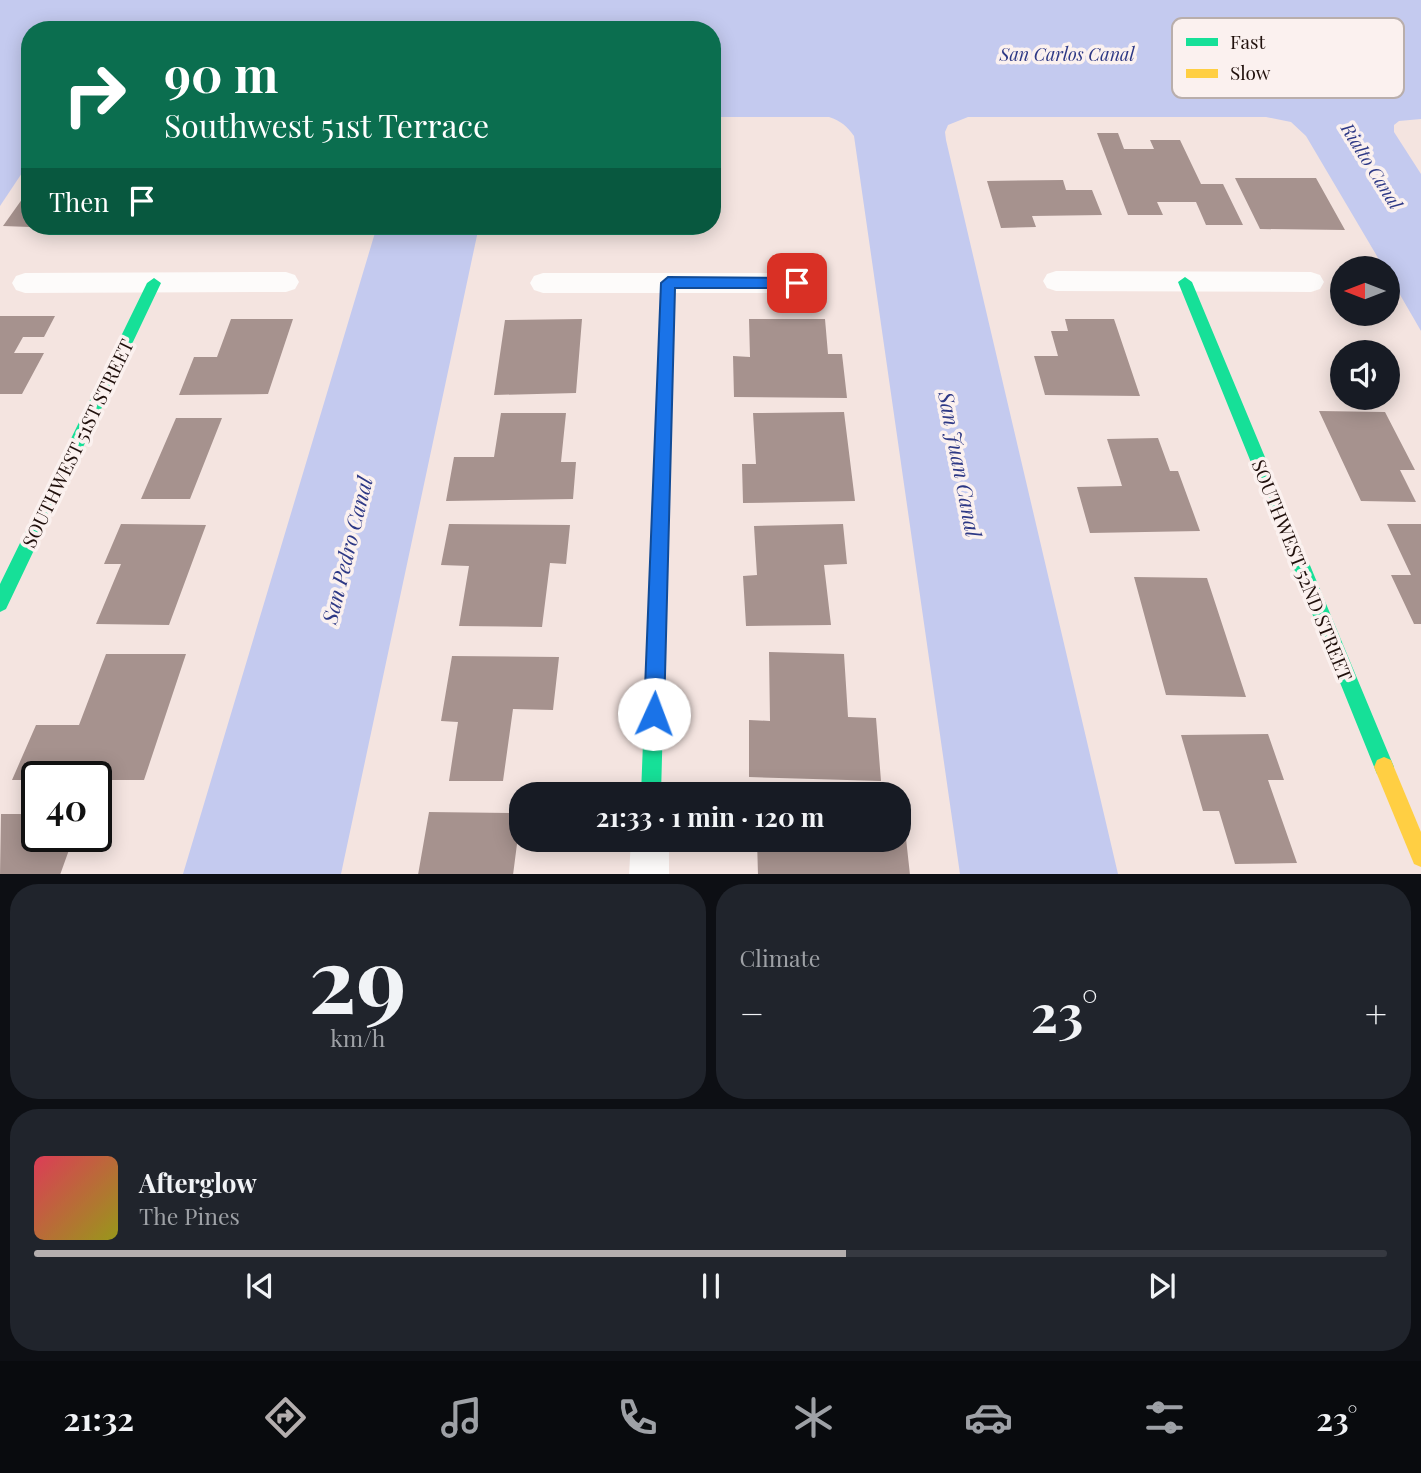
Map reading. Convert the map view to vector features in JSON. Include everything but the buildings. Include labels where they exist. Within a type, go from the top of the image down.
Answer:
[{"type":"street","points":[[1056,281],[1311,282]]},
{"type":"street","points":[[25,283],[286,282]]},
{"type":"street","name":"SOUTHWEST 52ND STREET","points":[[1185,282],[1421,857]]},
{"type":"street","points":[[543,283],[797,283]]},
{"type":"street","points":[[651,782],[668,283]]},
{"type":"street","name":"SOUTHWEST 51ST STREET","points":[[0,603],[154,284]]},
{"type":"street","points":[[649,874],[650,852]]},
{"type":"water","points":[[0,0],[1421,0],[1421,119],[1399,121],[1394,125],[1394,132],[1421,174],[1421,331],[1400,295],[1400,256],[1377,256],[1306,136],[1291,122],[1266,117],[968,117],[948,125],[945,132],[1118,874],[960,874],[854,136],[840,122],[829,117],[721,117],[721,21],[21,21],[21,174],[0,206]]},
{"type":"water","name":"San Pedro Canal","points":[[374,235],[477,235],[341,874],[183,874]]},
{"type":"traffic: fast","points":[[1185,282],[1384,767]]},
{"type":"traffic: fast","points":[[0,603],[154,283]]},
{"type":"traffic: fast","points":[[651,782],[668,283]]},
{"type":"traffic: slow","points":[[1384,767],[1421,857]]},
{"type":"route","points":[[654,714],[668,283],[797,283]]},
{"type":"water label","name":"San Carlos Canal","points":[[1067,54]]},
{"type":"water label","name":"Rialto Canal","points":[[1372,166]]},
{"type":"water label","name":"San Juan Canal","points":[[961,464]]}]
